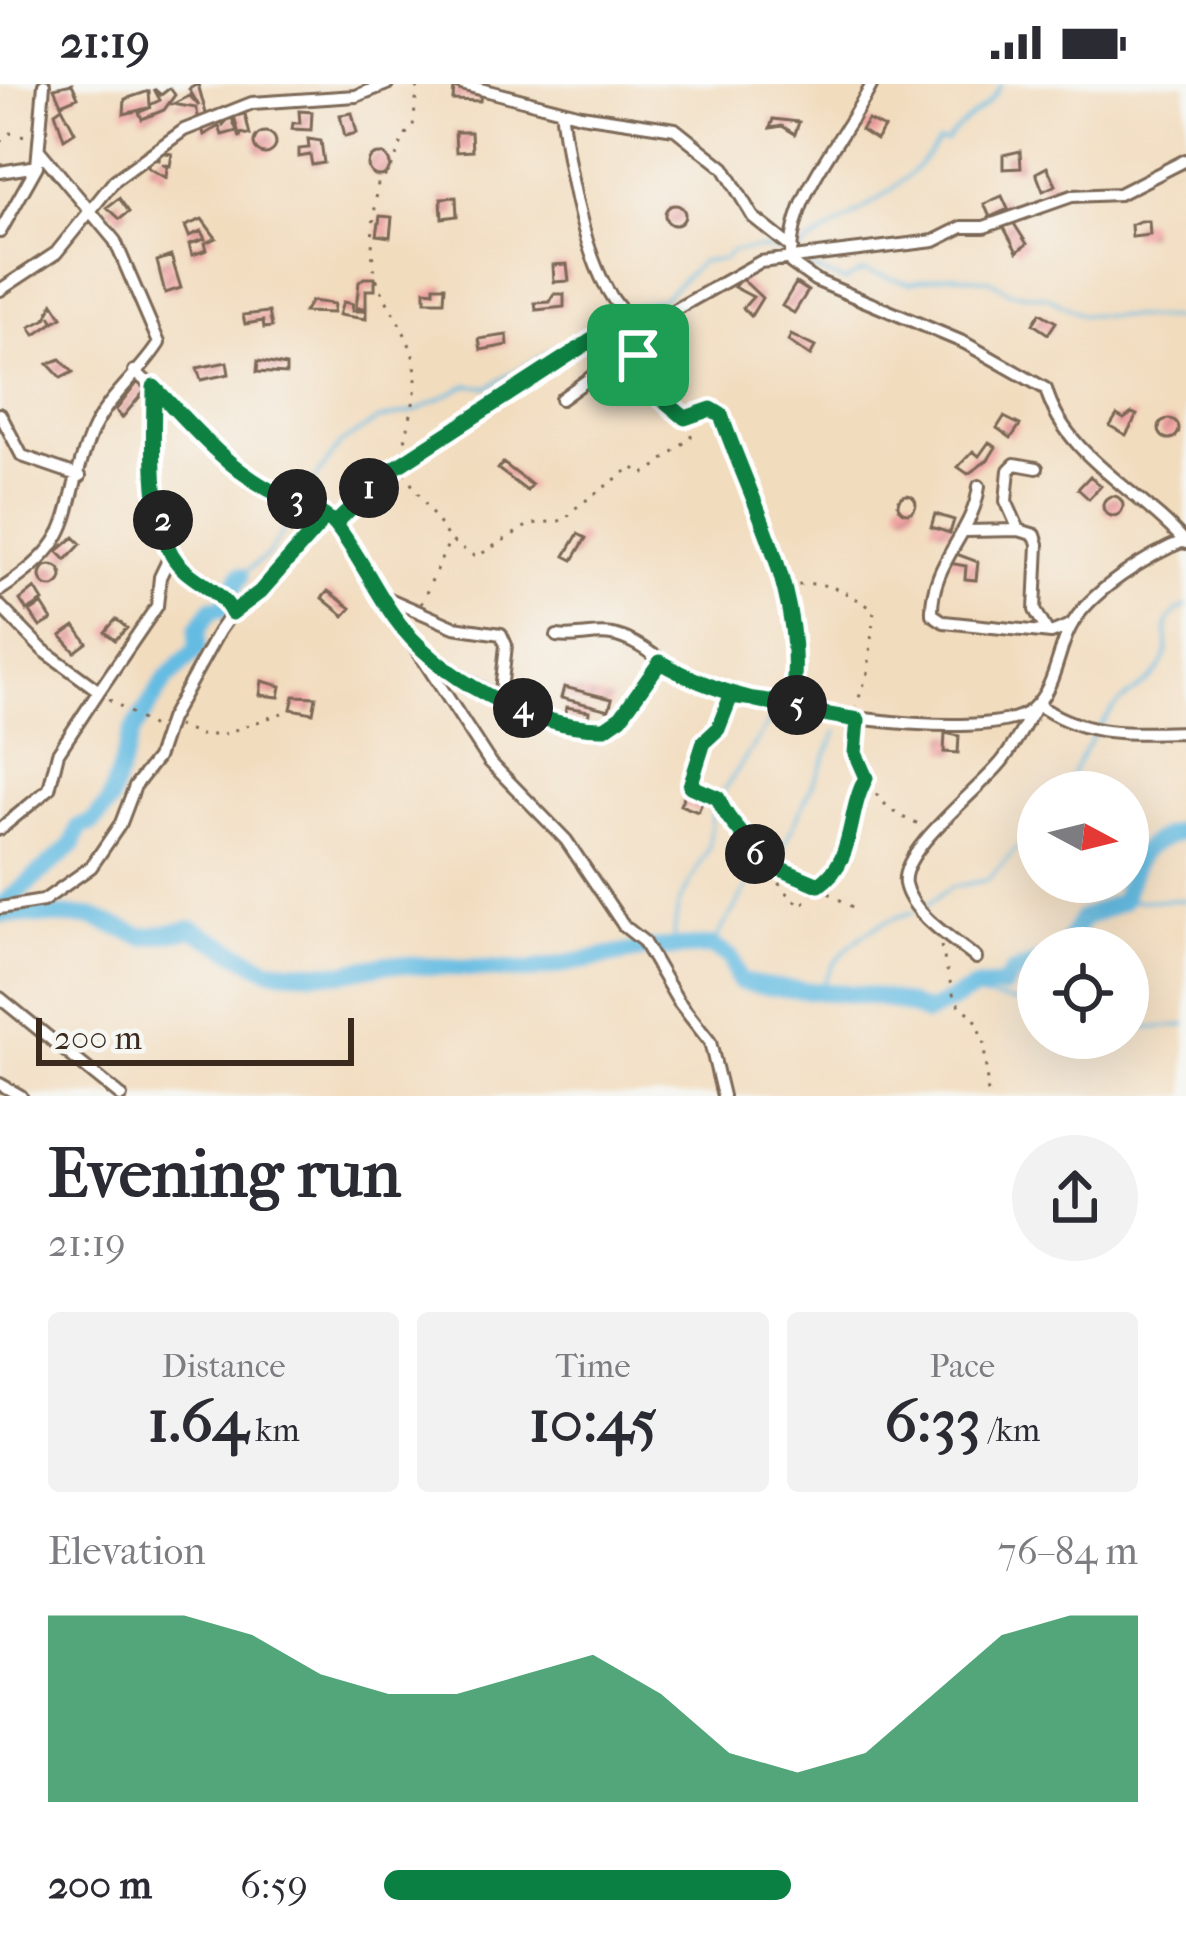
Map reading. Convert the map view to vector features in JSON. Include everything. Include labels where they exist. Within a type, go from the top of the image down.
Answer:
[{"type":"street","points":[[0,232],[37,166],[44,84]]},
{"type":"street","points":[[0,290],[56,253],[115,180],[150,152],[210,118],[252,103],[356,96],[387,84]]},
{"type":"street","points":[[461,84],[561,110],[675,129],[724,167],[753,217],[791,251]]},
{"type":"street","points":[[872,84],[856,116],[820,161],[791,263],[808,276],[878,302],[1046,389],[1056,421],[1078,447],[1185,541],[1113,586],[1071,625],[1052,633],[944,622],[932,614],[940,570],[965,530],[979,485]]},
{"type":"street","points":[[561,110],[593,256],[622,310],[662,317]]},
{"type":"street","points":[[0,590],[31,570],[62,537],[90,435],[134,371],[154,351],[159,334],[115,241],[41,145]]},
{"type":"street","points":[[4,907],[50,898],[91,867],[121,824],[166,730],[232,613],[260,592],[331,520],[401,463],[592,340],[638,355],[650,345],[662,317],[726,278],[791,251],[857,253],[934,241],[962,227],[984,226],[1072,196],[1120,194],[1186,160]]},
{"type":"street","points":[[0,172],[37,166]]},
{"type":"street","points":[[561,399],[594,376],[616,348]]},
{"type":"street","points":[[134,371],[216,451],[272,492],[306,503],[331,520],[385,597],[392,616],[422,651],[489,761],[566,840],[624,926],[643,941],[678,1001],[710,1042],[723,1096]]},
{"type":"street","points":[[0,829],[49,789],[58,753],[158,606],[160,577],[171,554],[153,476],[154,387]]},
{"type":"street","points":[[0,414],[22,456],[80,476]]},
{"type":"street","points":[[1019,530],[1006,501],[1005,479],[1016,464],[1037,467]]},
{"type":"street","points":[[965,530],[1019,530],[1035,536],[1036,610],[1039,624],[1052,633]]},
{"type":"street","points":[[385,597],[454,626],[501,634],[506,645],[500,700]]},
{"type":"street","points":[[0,606],[44,650],[99,691]]},
{"type":"street","points":[[976,958],[943,932],[905,884],[917,850],[1000,764],[1058,666],[1071,625]]},
{"type":"street","points":[[557,636],[610,634],[731,696],[791,704],[854,720],[1007,721],[1037,704]]},
{"type":"street","points":[[422,651],[500,700],[565,722],[605,728],[621,717],[660,662]]},
{"type":"street","points":[[1037,704],[1066,724],[1099,734],[1186,731]]},
{"type":"street","points":[[0,998],[121,1096]]},
{"type":"street","points":[[0,1084],[21,1096]]},
{"type":"path","points":[[418,84],[413,126],[405,133],[392,172],[378,182],[373,245],[379,285],[412,349],[417,385],[408,407],[401,463],[405,478],[450,540],[476,557],[530,524],[567,520],[570,512],[632,467],[642,474],[650,471],[691,436],[691,420]]},
{"type":"path","points":[[0,141],[10,134],[41,145]]},
{"type":"path","points":[[638,355],[636,377],[691,420]]},
{"type":"path","points":[[691,420],[711,409],[721,415],[738,465],[753,486],[785,590],[799,661],[791,704]]},
{"type":"path","points":[[419,608],[450,540]]},
{"type":"path","points":[[171,554],[190,575],[218,592],[232,613]]},
{"type":"path","points":[[785,590],[810,581],[874,610],[868,673],[854,720],[855,753],[866,778],[902,820],[938,827]]},
{"type":"path","points":[[99,691],[138,722],[166,730],[176,726],[198,735],[221,735],[282,713]]},
{"type":"path","points":[[731,696],[718,729],[704,742],[690,786],[718,798],[728,825],[750,841],[778,886],[801,906],[843,860],[855,797],[866,778]]},
{"type":"path","points":[[762,862],[819,885],[857,910]]},
{"type":"path","points":[[943,932],[941,951],[956,1001],[975,1018],[984,1044],[988,1096]]},
{"type":"building","points":[[72,84],[78,97],[61,104],[54,88]]},
{"type":"building","points":[[198,84],[207,117],[199,119],[196,108],[173,104],[190,96],[199,106],[189,89]]},
{"type":"building","points":[[170,88],[175,95],[164,110],[142,119],[139,112],[152,107],[124,114],[125,99],[149,91],[150,105],[160,100],[154,89],[161,95]]},
{"type":"building","points":[[454,88],[481,90],[480,101],[453,100]]},
{"type":"building","points":[[62,107],[75,132],[64,139],[55,112]]},
{"type":"building","points":[[299,111],[312,112],[311,130],[292,129],[293,123],[300,123]]},
{"type":"building","points":[[352,113],[357,133],[345,136],[340,115]]},
{"type":"building","points":[[245,114],[250,135],[241,133],[240,138],[234,116]]},
{"type":"building","points":[[231,116],[237,131],[222,135],[219,126],[204,135],[201,124],[220,117],[223,125]]},
{"type":"building","points":[[773,119],[799,122],[795,134],[782,126],[770,128]]},
{"type":"building","points":[[868,120],[884,128],[876,140],[861,130]]},
{"type":"building","points":[[265,132],[276,143],[265,154],[254,143]]},
{"type":"building","points":[[455,132],[471,132],[472,151],[456,152]]},
{"type":"building","points":[[308,139],[321,141],[324,163],[312,165],[310,155],[299,157],[299,149],[309,148]]},
{"type":"building","points":[[1020,151],[1021,168],[1003,169],[1003,155]]},
{"type":"building","points":[[160,152],[172,154],[170,166],[162,164],[167,167],[166,178],[148,168],[149,159],[159,160]]},
{"type":"building","points":[[379,154],[390,165],[379,176],[368,165]]},
{"type":"building","points":[[1047,167],[1056,185],[1043,191],[1036,173]]},
{"type":"building","points":[[1002,196],[1008,209],[990,217],[984,204]]},
{"type":"building","points":[[456,197],[457,216],[442,218],[441,198]]},
{"type":"building","points":[[119,198],[129,212],[120,219],[107,207]]},
{"type":"building","points":[[675,205],[685,215],[675,225],[665,215]]},
{"type":"building","points":[[380,216],[392,217],[390,237],[377,235]]},
{"type":"building","points":[[202,219],[216,238],[205,243],[207,250],[192,255],[189,244],[205,239],[201,231],[189,236],[185,226]]},
{"type":"building","points":[[1011,219],[1027,244],[1017,252],[1002,224]]},
{"type":"building","points":[[1149,221],[1150,235],[1132,237],[1131,225]]},
{"type":"building","points":[[171,256],[181,288],[165,293],[157,261]]},
{"type":"building","points":[[567,264],[569,281],[554,282],[553,265]]},
{"type":"building","points":[[375,278],[375,290],[366,290],[366,308],[356,308],[359,282]]},
{"type":"building","points":[[741,278],[762,298],[751,316],[743,308],[753,297],[734,287]]},
{"type":"building","points":[[796,283],[808,291],[794,313],[782,306]]},
{"type":"building","points":[[434,286],[445,286],[444,301],[425,301],[425,290],[434,291]]},
{"type":"building","points":[[554,294],[564,294],[564,307],[536,310],[535,303],[550,302]]},
{"type":"building","points":[[311,301],[334,304],[333,313],[304,312]]},
{"type":"building","points":[[343,302],[353,304],[352,311],[366,311],[366,319],[339,315]]},
{"type":"building","points":[[53,303],[62,317],[35,335],[30,327],[46,319]]},
{"type":"building","points":[[269,312],[272,327],[264,328],[263,321],[245,324],[243,315]]},
{"type":"building","points":[[1040,313],[1056,322],[1048,334],[1033,324]]},
{"type":"building","points":[[507,335],[508,345],[481,350],[479,339]]},
{"type":"building","points":[[791,335],[815,347],[810,356],[788,341]]},
{"type":"building","points":[[60,359],[73,372],[61,378],[48,364]]},
{"type":"building","points":[[258,361],[286,366],[286,374],[257,372]]},
{"type":"building","points":[[227,362],[229,374],[201,380],[197,368]]},
{"type":"building","points":[[137,383],[147,388],[122,418],[116,410]]},
{"type":"building","points":[[1117,415],[1124,419],[1137,415],[1126,435],[1110,426]]},
{"type":"building","points":[[1004,417],[1020,425],[1011,438],[997,428]]},
{"type":"building","points":[[1169,419],[1179,429],[1169,439],[1159,429]]},
{"type":"building","points":[[989,442],[996,447],[988,460],[968,474],[958,467],[973,451],[979,456]]},
{"type":"building","points":[[503,463],[532,485],[527,491],[498,469]]},
{"type":"building","points":[[1090,476],[1101,486],[1089,499],[1078,489]]},
{"type":"building","points":[[907,495],[916,504],[907,513],[898,504]]},
{"type":"building","points":[[1113,496],[1123,506],[1113,516],[1103,506]]},
{"type":"building","points":[[935,514],[954,520],[950,533],[931,527]]},
{"type":"building","points":[[578,534],[586,538],[573,560],[565,556]]},
{"type":"building","points":[[74,537],[81,544],[66,560],[57,551]]},
{"type":"building","points":[[951,552],[978,562],[976,580],[965,579],[966,566],[949,563]]},
{"type":"building","points":[[51,565],[62,576],[51,587],[40,576]]},
{"type":"building","points":[[35,588],[43,601],[27,611],[20,600]]},
{"type":"building","points":[[328,591],[351,608],[344,616],[322,598]]},
{"type":"building","points":[[42,604],[52,620],[40,627],[30,612]]},
{"type":"building","points":[[116,619],[127,628],[115,640],[105,632]]},
{"type":"building","points":[[75,626],[87,643],[75,652],[61,636]]},
{"type":"building","points":[[262,681],[281,686],[279,697],[260,695]]},
{"type":"building","points":[[564,687],[612,699],[609,710],[561,698]]},
{"type":"building","points":[[294,696],[316,697],[313,713],[291,709]]},
{"type":"building","points":[[566,707],[589,711],[588,723],[564,719]]},
{"type":"building","points":[[945,733],[959,736],[958,753],[944,752]]},
{"type":"building","points":[[686,791],[704,798],[698,812],[680,805]]},
{"type":"waterway","points":[[795,253],[908,176],[938,142],[946,142],[990,101],[1001,84]]},
{"type":"waterway","points":[[626,308],[663,298],[702,261],[724,260],[730,252],[752,249],[786,254]]},
{"type":"waterway","points":[[808,268],[845,281],[863,271],[909,283],[950,275],[990,280],[1010,292],[1048,297],[1081,315],[1186,319]]},
{"type":"waterway","points":[[302,499],[340,444],[377,420],[416,411],[467,385],[488,387],[580,333],[604,326],[618,314]]},
{"type":"waterway","points":[[240,576],[268,555],[298,507]]},
{"type":"waterway","points":[[0,907],[73,845],[79,827],[92,823],[109,804],[132,732],[166,679],[197,649],[198,628],[213,608],[222,609],[240,576]]},
{"type":"waterway","points":[[1074,771],[1111,711],[1159,669],[1167,654],[1170,618],[1186,606]]},
{"type":"waterway","points":[[672,946],[678,905],[709,848],[713,807],[773,716]]},
{"type":"waterway","points":[[712,946],[762,862],[783,848],[837,732]]},
{"type":"waterway","points":[[1077,927],[1082,919],[1122,901],[1136,862],[1148,846],[1186,830]]},
{"type":"waterway","points":[[923,908],[952,887],[988,880],[1017,848]]},
{"type":"waterway","points":[[1149,901],[1186,900]]},
{"type":"waterway","points":[[820,993],[834,964],[856,940],[915,912]]},
{"type":"waterway","points":[[0,914],[91,917],[144,937],[193,929],[268,969],[290,971],[341,973],[386,964],[526,971],[647,949],[712,946],[731,958],[739,981],[884,998],[926,1013],[977,988],[1003,986],[1017,972]]},
{"type":"waterway","points":[[970,995],[1017,1002]]},
{"type":"waterway","points":[[1149,1028],[1186,1025]]},
{"type":"route","points":[[638,355],[592,340],[524,386],[482,407],[433,447],[377,480],[335,524],[326,517],[260,592],[238,604],[232,613],[218,592],[190,575],[171,554],[153,476],[154,387],[216,451],[246,474],[272,492],[317,509],[335,524],[385,597],[392,616],[422,651],[500,700],[565,722],[605,728],[621,717],[660,662],[731,696],[775,700],[824,715],[858,720],[855,753],[866,778],[855,797],[843,860],[819,885],[757,859],[750,841],[728,825],[718,798],[690,786],[704,742],[718,729],[731,696],[745,699],[775,700],[791,704],[799,661],[769,536],[721,415],[711,409],[691,420],[685,418],[636,377],[633,369],[638,355]]}]
